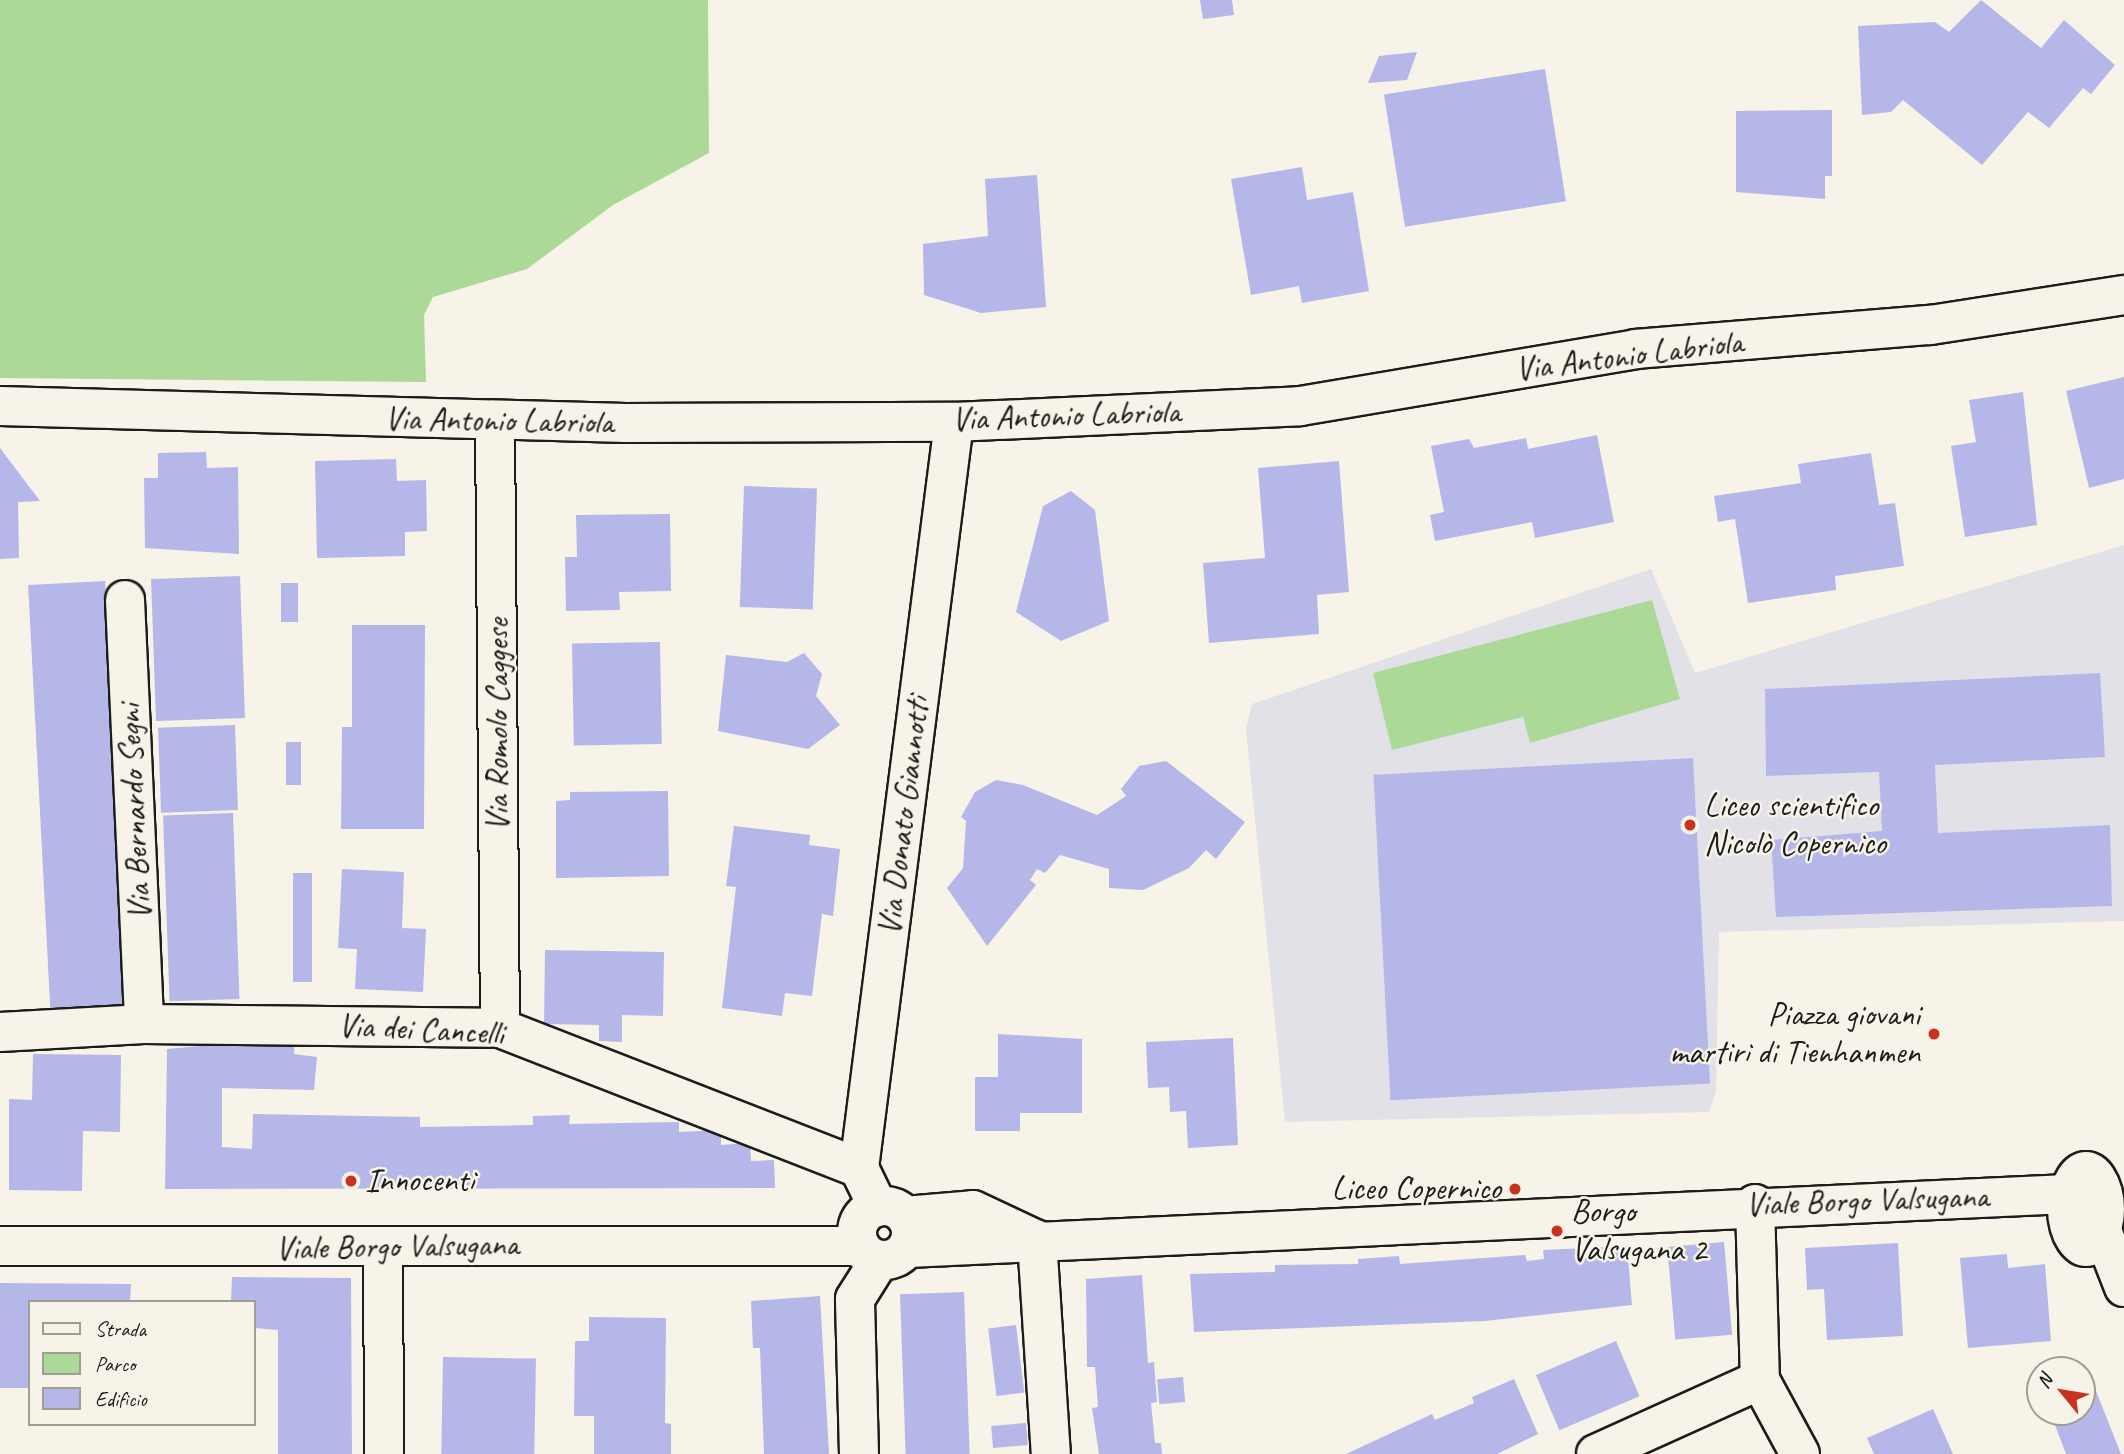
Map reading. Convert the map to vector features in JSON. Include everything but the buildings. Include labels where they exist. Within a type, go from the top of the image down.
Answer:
[{"type":"street","name":"Via Antonio Labriola","points":[[0,406],[495,422],[954,422],[1300,406],[1636,349],[1930,325],[2124,295]]},
{"type":"street","name":"Via Romolo Caggese","points":[[495,422],[500,1028]]},
{"type":"street","name":"Via Donato Giannotti","points":[[859,1168],[954,422]]},
{"type":"street","name":"Via Bernardo Segni","points":[[125,600],[144,1024]]},
{"type":"street","name":"Via dei Cancelli","points":[[0,1032],[144,1024],[500,1028],[859,1168]]},
{"type":"street","points":[[859,1168],[881,1234],[855,1299],[859,1454]]},
{"type":"street","points":[[2097,1194],[2124,1287]]},
{"type":"street","name":"Viale Borgo Valsugana","points":[[0,1246],[383,1247],[794,1243],[881,1234],[1037,1240],[1755,1205],[2097,1194]]},
{"type":"street","points":[[1755,1205],[1760,1380],[1800,1454]]},
{"type":"street","points":[[1037,1240],[1051,1454]]},
{"type":"street","points":[[383,1247],[384,1454]]},
{"type":"street","points":[[1596,1454],[1760,1380]]},
{"type":"shaded area","name":"Liceo scientifico Nicolò Copernico","points":[[2124,545],[2124,921],[1719,932],[1716,1092],[1709,1112],[1285,1122],[1246,729],[1252,704],[1651,569],[1695,673]]},
{"type":"green space","points":[[0,0],[708,0],[709,153],[613,205],[527,269],[433,297],[424,315],[426,382],[0,378]]},
{"type":"green space","points":[[1652,600],[1680,699],[1530,743],[1523,717],[1392,750],[1373,673]]},
{"type":"place","name":"Liceo scientifico Nicolò Copernico","points":[[1690,825]]},
{"type":"place","name":"Piazza giovani martiri di Tienhanmen","points":[[1934,1034]]},
{"type":"place","name":"Innocenti","points":[[351,1181]]},
{"type":"place","name":"Liceo Copernico","points":[[1515,1189]]},
{"type":"place","name":"Borgo Valsugana 2","points":[[1557,1231]]}]
